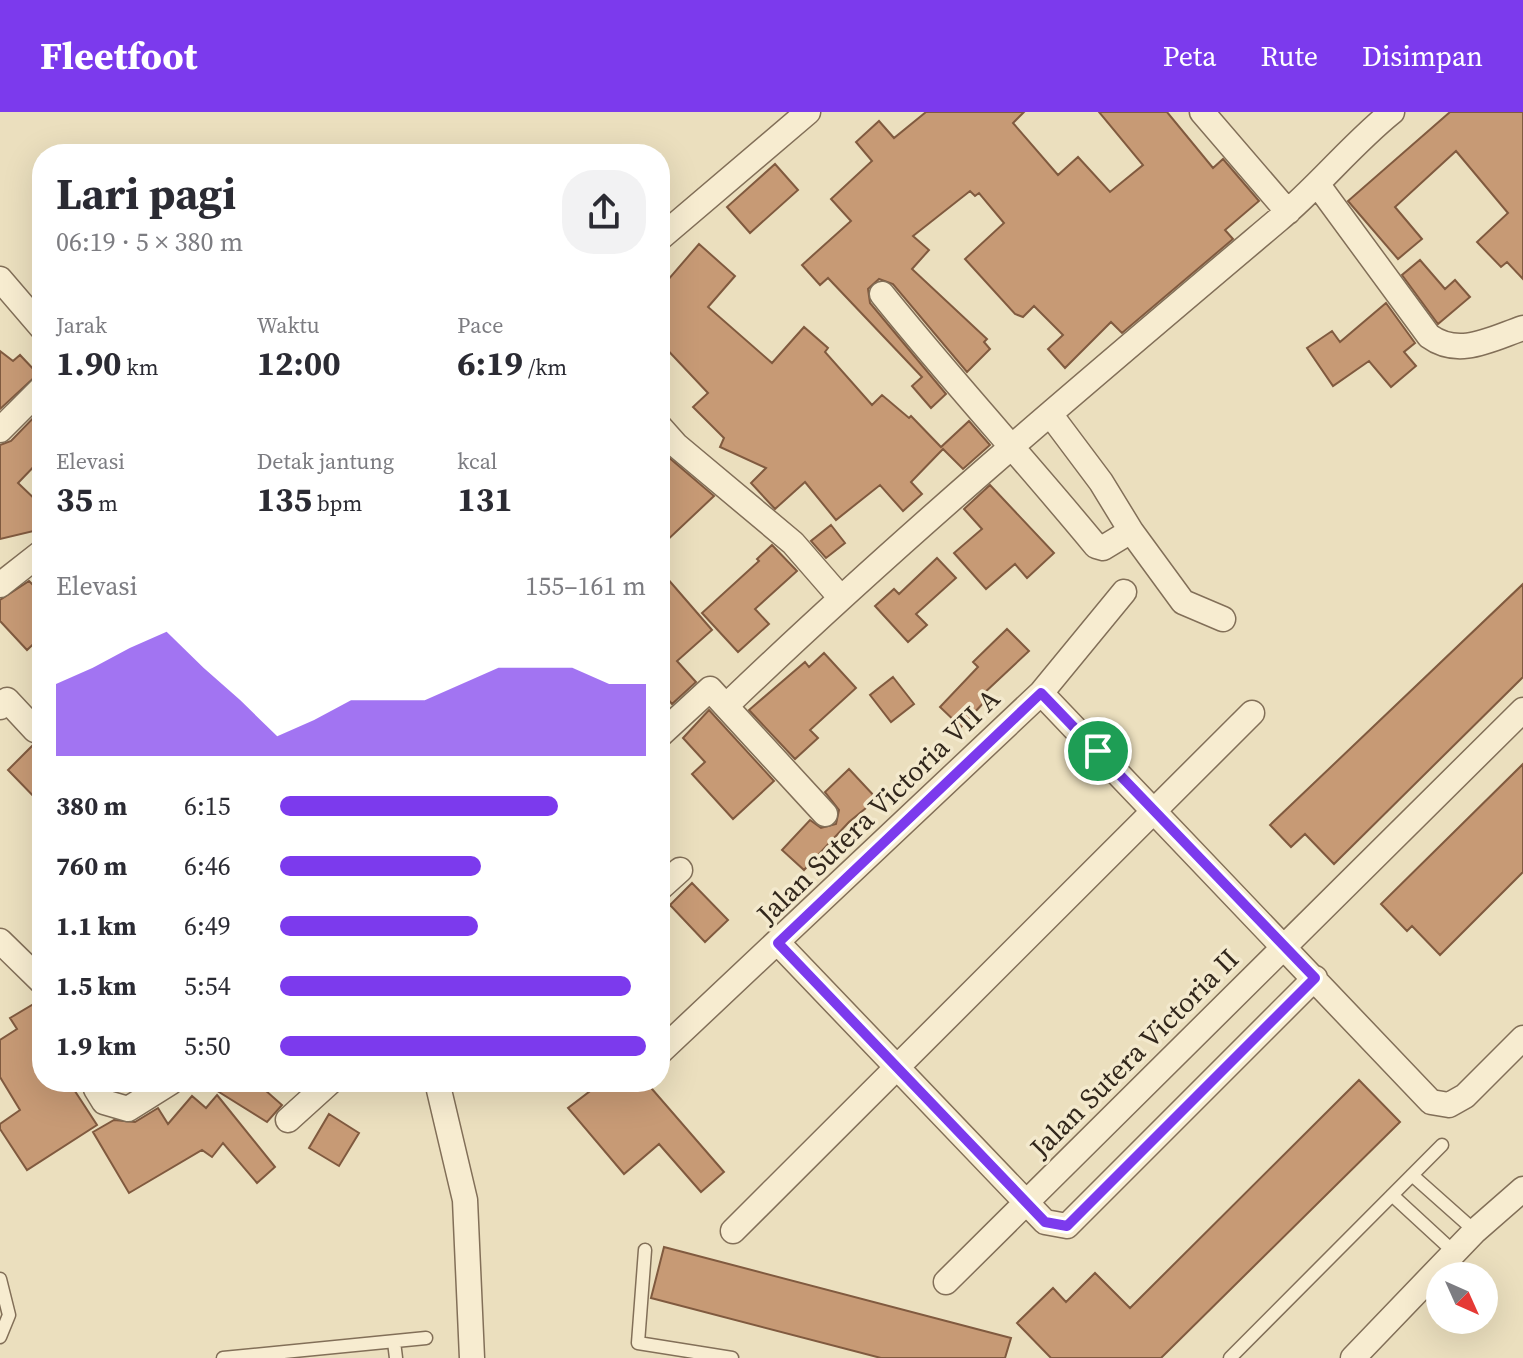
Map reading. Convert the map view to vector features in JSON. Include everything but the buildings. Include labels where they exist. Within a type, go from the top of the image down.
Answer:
[{"type":"street","points":[[670,229],[808,112]]},
{"type":"street","points":[[1202,112],[1288,212]]},
{"type":"street","points":[[727,705],[840,597],[1012,445],[1288,212],[1392,112]]},
{"type":"street","points":[[1318,185],[1429,336],[1440,344],[1469,347],[1523,328]]},
{"type":"street","points":[[0,279],[32,316]]},
{"type":"street","points":[[882,294],[946,374],[1012,445],[1099,549],[1131,531]]},
{"type":"street","points":[[0,430],[32,398]]},
{"type":"street","points":[[1050,414],[1183,602],[1223,619]]},
{"type":"street","points":[[670,438],[793,543],[840,597]]},
{"type":"street","points":[[0,585],[32,560]]},
{"type":"street","name":"Jalan Sutera Victoria VII A","points":[[670,1043],[1041,693],[1124,592]]},
{"type":"street","points":[[670,726],[710,689],[825,814]]},
{"type":"street","points":[[1041,693],[1431,1102],[1449,1105],[1465,1096],[1523,1038]]},
{"type":"street","points":[[0,707],[7,700],[32,727]]},
{"type":"street","name":"Jalan Sutera Victoria II","points":[[946,1282],[1523,710]]},
{"type":"street","points":[[733,1231],[1252,713]]},
{"type":"street","points":[[670,879],[680,870]]},
{"type":"street","points":[[0,941],[32,972]]},
{"type":"street","points":[[778,943],[1026,1201]]},
{"type":"street","name":"Jalan Sutera Victoria II","points":[[1026,1201],[1045,1222],[1067,1226],[1315,978]]},
{"type":"street","points":[[98,1092],[104,1102],[128,1109],[155,1092]]},
{"type":"street","points":[[288,1120],[319,1092]]},
{"type":"street","points":[[439,1092],[465,1200],[472,1358]]},
{"type":"street","points":[[1353,1358],[1475,1231],[1523,1189]]},
{"type":"lane","points":[[1230,1358],[1442,1145]]},
{"type":"lane","points":[[1412,1175],[1475,1231]]},
{"type":"lane","points":[[1392,1195],[1455,1253]]},
{"type":"lane","points":[[645,1250],[638,1343],[732,1358]]},
{"type":"lane","points":[[0,1279],[9,1315],[0,1337]]},
{"type":"lane","points":[[223,1358],[426,1338]]},
{"type":"lane","points":[[394,1342],[396,1358]]},
{"type":"route","points":[[1041,693],[1098,751],[1315,978],[1067,1226],[1056,1226],[1045,1222],[778,943],[1041,693]]}]
